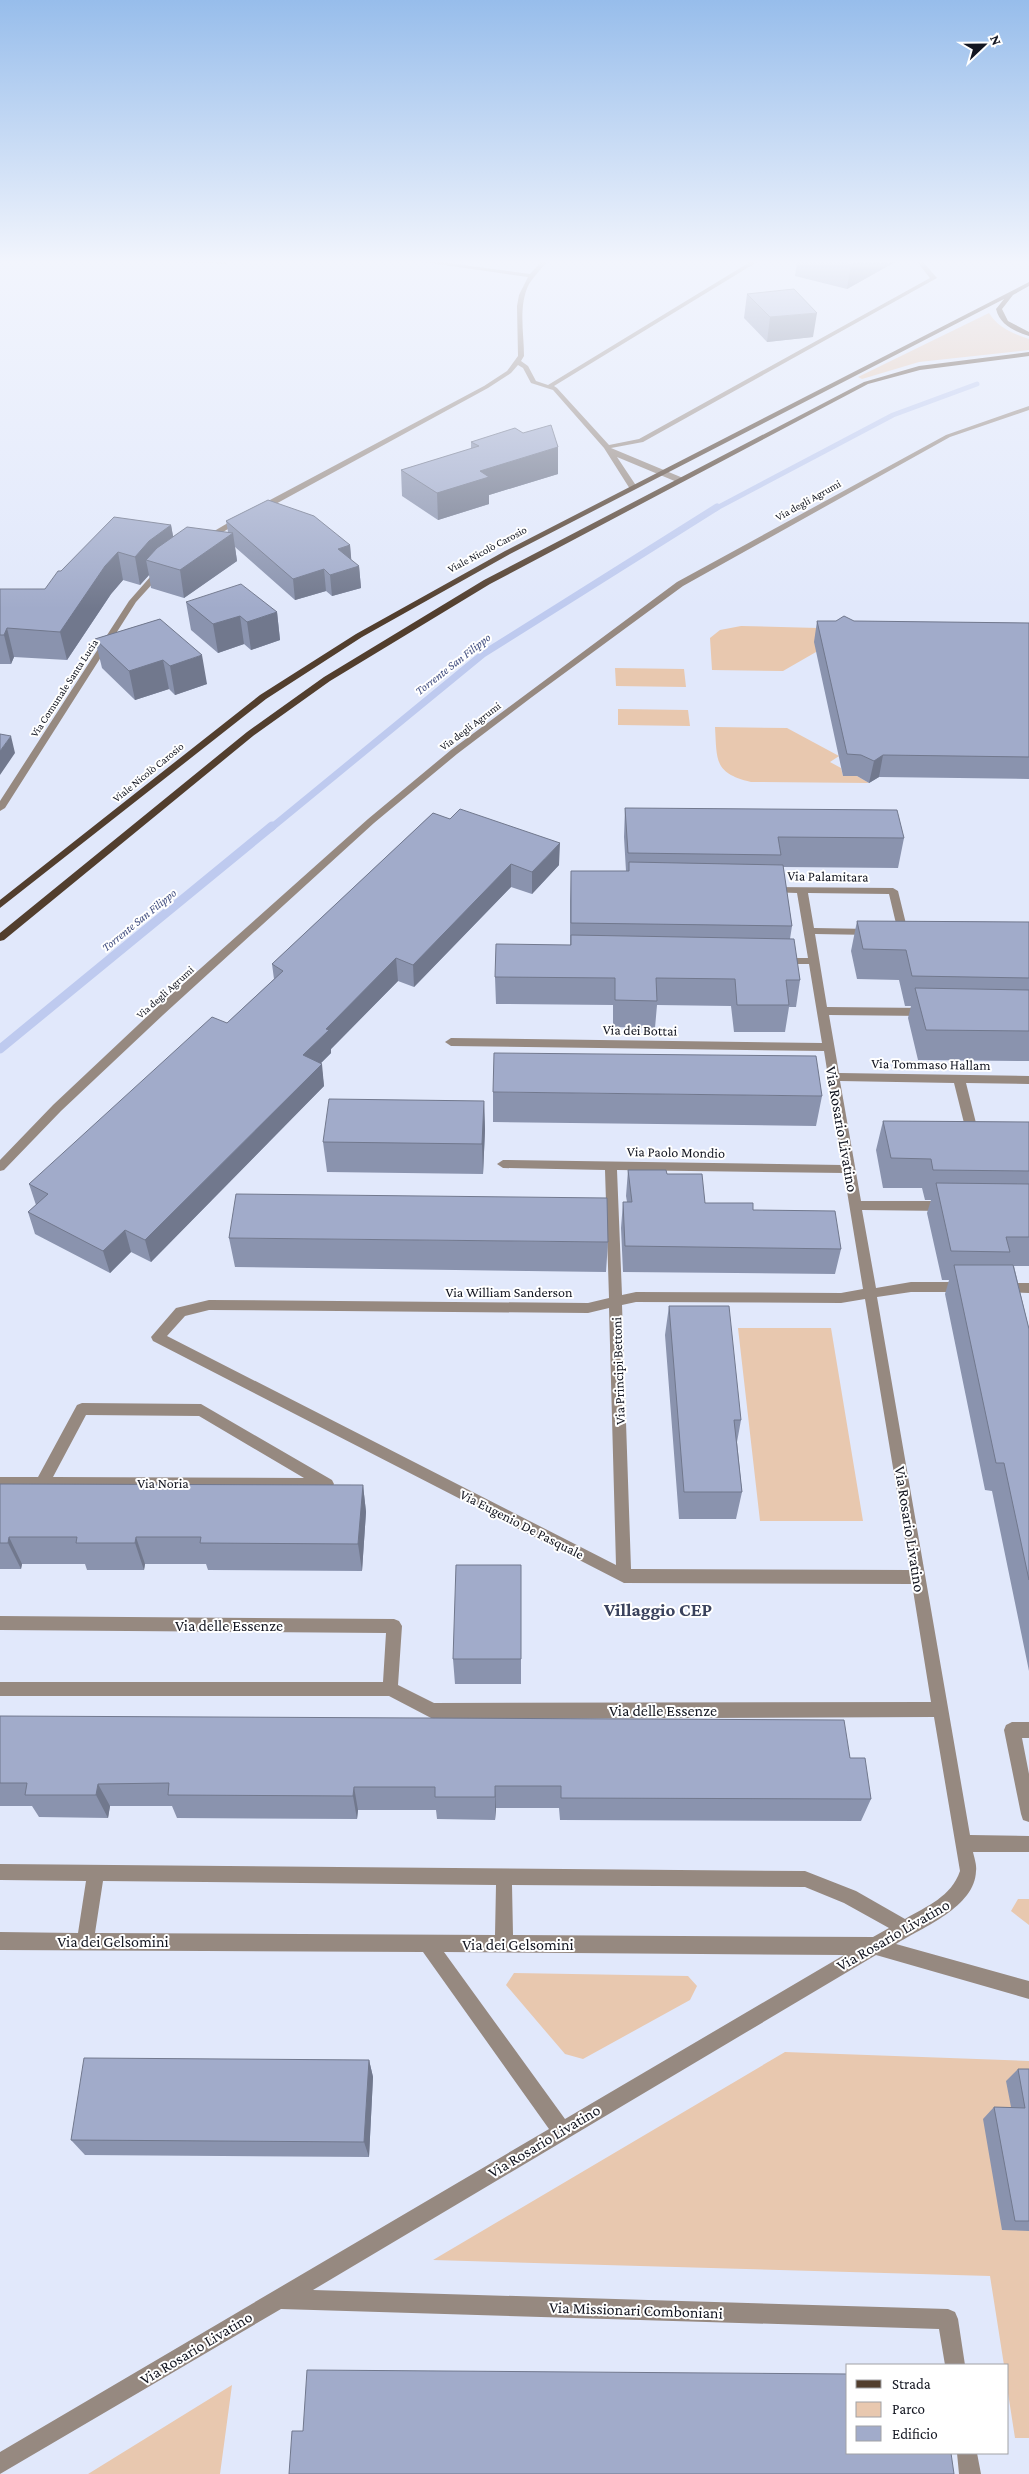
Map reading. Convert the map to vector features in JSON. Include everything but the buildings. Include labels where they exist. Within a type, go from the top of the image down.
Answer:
[{"type":"main road","name":"Viale Nicolò Carosio","points":[[0,905],[226,724],[304,669],[441,586],[843,377]]},
{"type":"main road","points":[[0,938],[250,734],[326,679],[446,605],[866,383],[886,377]]},
{"type":"street","points":[[192,546],[486,387],[498,377]]},
{"type":"street","points":[[531,377],[533,382],[550,386],[609,449],[633,487]]},
{"type":"street","points":[[550,386],[564,377]]},
{"type":"street","points":[[609,449],[641,442],[756,377]]},
{"type":"street","name":"Via degli Agrumi","points":[[0,1167],[57,1108],[159,1012],[364,828],[454,752],[529,695],[680,584],[948,436],[1029,408]]},
{"type":"street","points":[[609,449],[660,473],[680,480]]},
{"type":"street","name":"Via Comunale Santa Lucia","points":[[0,808],[133,601],[144,586],[168,563]]},
{"type":"street","name":"Via Palamitara","points":[[764,889],[893,891],[898,932],[809,931]]},
{"type":"street","name":"Via Rosario Livatino","points":[[0,2464],[953,1900],[964,1887],[968,1872],[802,890]]},
{"type":"street","points":[[774,961],[814,961]]},
{"type":"street","points":[[822,1011],[940,1012]]},
{"type":"street","name":"Via dei Bottai","points":[[451,1042],[828,1047]]},
{"type":"street","name":"Via Tommaso Hallam","points":[[834,1077],[1029,1080]]},
{"type":"street","points":[[959,1079],[972,1131],[991,1131]]},
{"type":"street","name":"Via Paolo Mondio","points":[[503,1164],[849,1169]]},
{"type":"street","name":"Via Principi Bettoni","points":[[611,1166],[624,1576]]},
{"type":"street","points":[[855,1205],[961,1206]]},
{"type":"street","name":"Via William Sanderson","points":[[158,1337],[181,1312],[209,1305],[588,1308],[636,1297],[841,1298],[911,1286],[1029,1288]]},
{"type":"street","name":"Via Eugenio De Pasquale","points":[[158,1337],[624,1576],[918,1578]]},
{"type":"street","name":"Via Noria","points":[[0,1483],[327,1484],[201,1410],[92,1409],[82,1409],[42,1483]]},
{"type":"street","name":"Via delle Essenze","points":[[0,1623],[394,1626],[390,1689]]},
{"type":"street","name":"Via delle Essenze","points":[[0,1689],[390,1689],[433,1711],[941,1709]]},
{"type":"street","points":[[1029,1730],[1012,1730],[1029,1814]]},
{"type":"street","points":[[963,1843],[1029,1844]]},
{"type":"street","points":[[0,1872],[805,1879],[850,1897],[905,1928]]},
{"type":"street","points":[[85,1941],[96,1873]]},
{"type":"street","points":[[504,1876],[504,1944]]},
{"type":"street","name":"Via dei Gelsomini","points":[[0,1941],[874,1946],[1029,1990]]},
{"type":"street","points":[[428,1944],[562,2131]]},
{"type":"street","name":"Via Missionari Comboniani","points":[[277,2300],[948,2319],[954,2364]]},
{"type":"street","points":[[967,2454],[970,2474]]},
{"type":"green space","points":[[741,626],[856,629],[783,671],[712,670],[710,638],[720,630]]},
{"type":"green space","points":[[615,668],[684,669],[686,687],[616,686]]},
{"type":"green space","points":[[618,709],[688,710],[690,726],[618,725]]},
{"type":"green space","points":[[715,727],[787,728],[839,756],[830,762],[841,768],[843,776],[857,776],[869,783],[751,782],[739,778],[724,770],[720,764],[716,749]]},
{"type":"green space","points":[[738,1328],[831,1328],[863,1521],[760,1521]]},
{"type":"green space","points":[[1018,1899],[1029,1899],[1029,1925],[1011,1911]]},
{"type":"green space","points":[[514,1973],[688,1976],[697,1986],[690,2000],[583,2059],[565,2054],[506,1985]]},
{"type":"green space","points":[[785,2052],[1029,2061],[1029,2438],[1015,2438],[1009,2399],[1009,2364],[1004,2364],[990,2276],[433,2260]]},
{"type":"green space","points":[[232,2385],[220,2474],[88,2474]]},
{"type":"waterway","name":"Torrente San Filippo","points":[[715,509],[893,415],[977,384]]},
{"type":"waterway","name":"Torrente San Filippo","points":[[271,828],[483,654],[717,507]]},
{"type":"waterway","name":"Torrente San Filippo","points":[[0,1049],[272,826]]},
{"type":"district","name":"Villaggio CEP","points":[[658,1609]]}]
